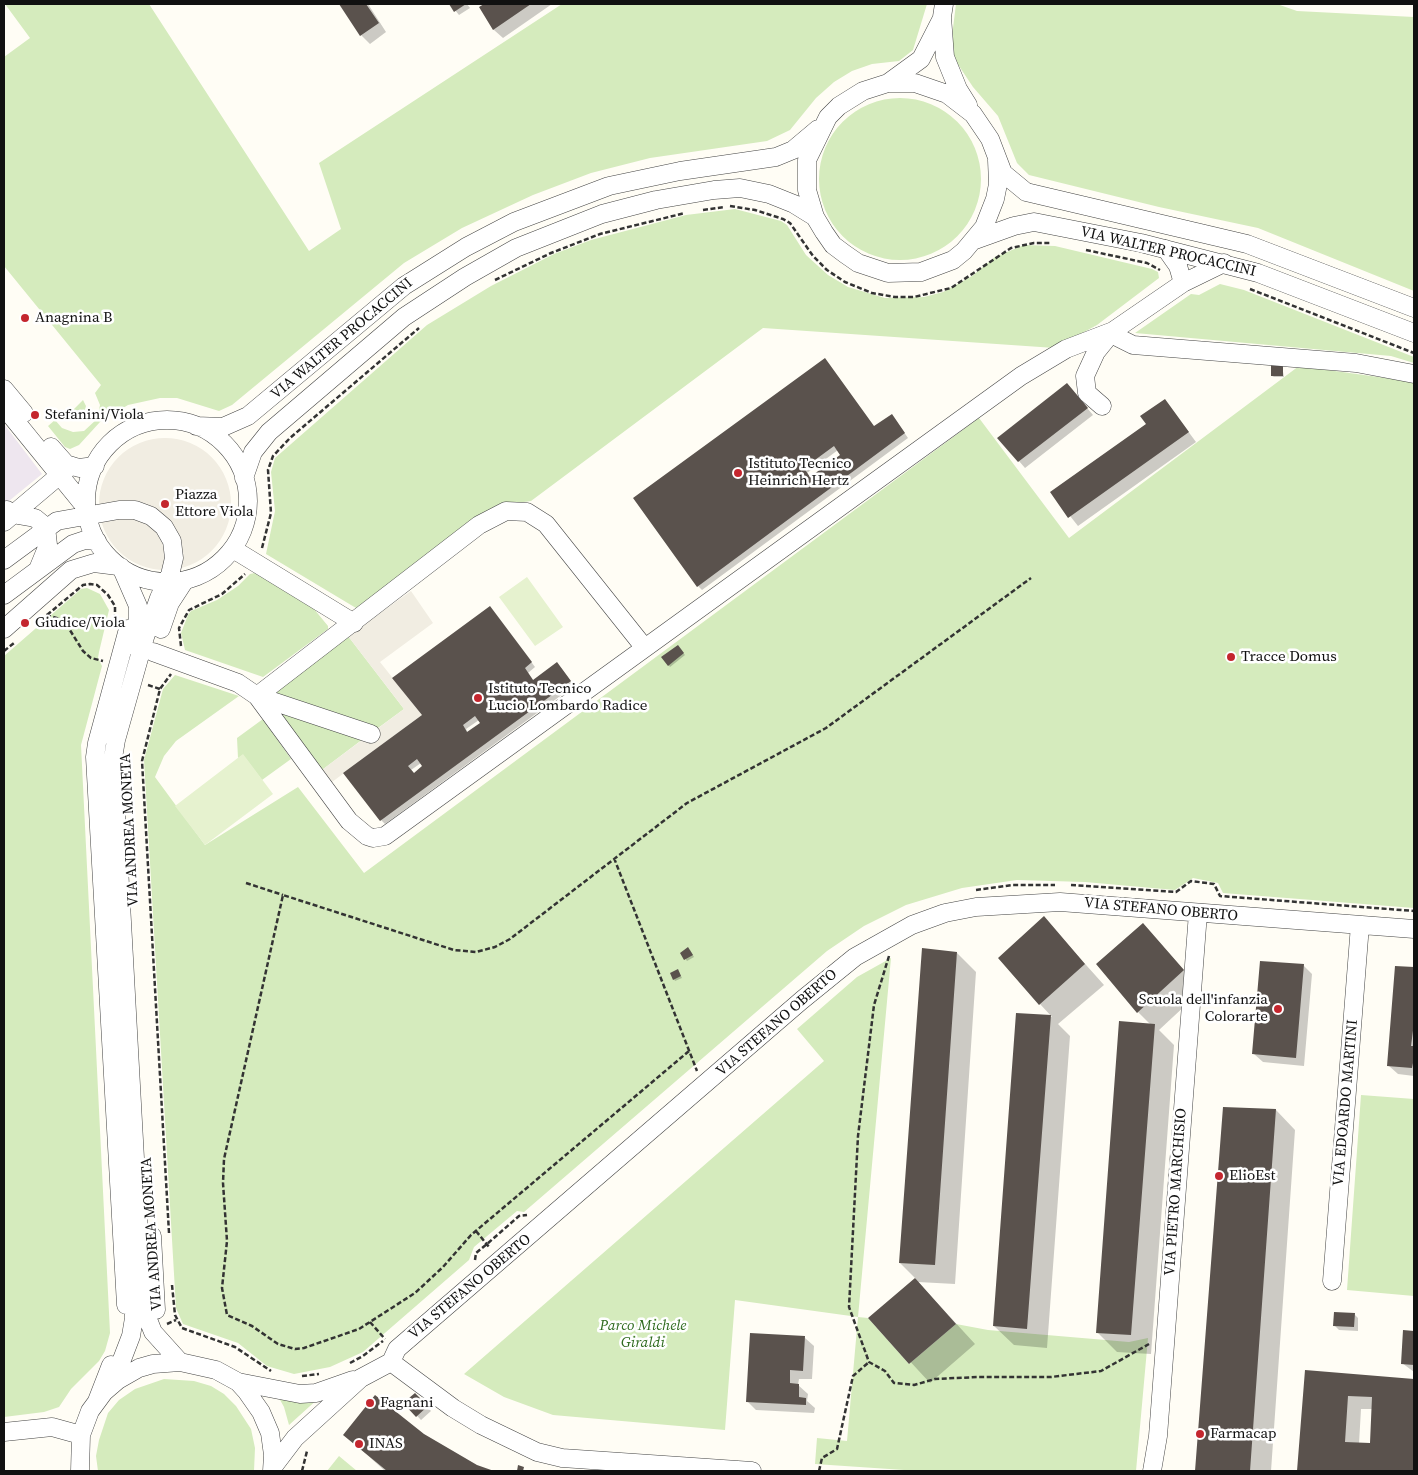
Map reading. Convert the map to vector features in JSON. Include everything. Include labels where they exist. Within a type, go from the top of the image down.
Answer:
[{"type":"street","points":[[888,83],[920,60],[943,11]]},
{"type":"street","points":[[943,11],[945,57],[958,88],[973,114]]},
{"type":"street","name":"VIA WALTER PROCACCINI","points":[[997,160],[998,184],[984,227],[964,252],[938,267],[921,272],[888,273],[858,263],[845,254],[833,245],[815,217],[807,190],[807,160],[828,117],[850,98],[863,91],[888,83],[915,83],[940,91],[973,114],[990,139],[997,160],[1007,178],[1032,194],[1247,244],[1414,308]]},
{"type":"street","name":"VIA WALTER PROCACCINI","points":[[196,426],[223,427],[248,416],[404,286],[466,247],[514,222],[580,196],[617,184],[672,173],[776,157],[792,150],[822,126]]},
{"type":"street","name":"VIA WALTER PROCACCINI","points":[[244,478],[253,452],[269,432],[404,317],[457,282],[516,248],[602,214],[671,197],[714,190],[740,188],[769,194],[794,204],[815,217]]},
{"type":"street","name":"VIA WALTER PROCACCINI","points":[[975,240],[1014,226],[1034,222],[1166,249],[1224,263],[1272,278],[1414,333]]},
{"type":"street","points":[[1166,249],[1178,266],[1183,283]]},
{"type":"street","points":[[257,696],[349,820],[361,833],[378,837],[395,830],[644,647],[1021,376],[1066,349],[1113,331],[1183,283],[1224,263]]},
{"type":"street","points":[[1113,331],[1122,341],[1133,345],[1356,364],[1414,374]]},
{"type":"street","points":[[1102,406],[1087,393],[1085,376],[1090,362],[1113,331]]},
{"type":"street","points":[[4,388],[62,462],[76,467]]},
{"type":"street","points":[[4,406],[87,512]]},
{"type":"street","points":[[10,635],[71,570],[94,564],[120,567],[150,578],[177,581],[208,571],[233,548],[242,532],[247,514],[248,494],[244,478],[232,452],[212,434],[196,426],[167,420],[137,426],[112,442],[94,466],[87,489],[87,512],[96,541],[106,555],[120,567]]},
{"type":"street","points":[[7,515],[69,467],[94,466]]},
{"type":"street","points":[[4,560],[46,527],[62,519],[87,512],[127,510],[144,512],[158,520],[170,535],[174,550],[177,581]]},
{"type":"street","points":[[257,696],[480,525],[498,513],[520,510],[534,514],[546,524],[644,647]]},
{"type":"street","points":[[7,515],[35,518],[46,527],[48,545],[39,568]]},
{"type":"street","points":[[4,595],[58,553],[79,542],[96,541]]},
{"type":"street","points":[[233,548],[354,623]]},
{"type":"street","name":"VIA ANDREA MONETA","points":[[120,567],[136,599],[138,612],[137,625],[104,751],[120,835]]},
{"type":"street","name":"VIA ANDREA MONETA","points":[[114,1383],[131,1336],[134,1318],[120,835],[125,752],[153,652],[177,581]]},
{"type":"street","name":"VIA ANDREA MONETA","points":[[177,581],[159,598],[151,619],[114,749],[156,1310],[162,1335],[180,1362]]},
{"type":"street","points":[[153,652],[238,683],[257,696],[370,734]]},
{"type":"street","name":"VIA ANDREA MONETA","points":[[81,1435],[124,1335],[126,1315],[122,871]]},
{"type":"street","name":"VIA STEFANO OBERTO","points":[[274,1470],[296,1438],[361,1378],[391,1362],[397,1349],[697,1078],[867,949],[899,931],[945,913],[1000,904],[1073,902],[1414,929]]},
{"type":"street","name":"VIA PIETRO MARCHISIO","points":[[1152,1471],[1158,1436],[1198,913]]},
{"type":"street","name":"VIA EDOARDO MARTINI","points":[[1332,1281],[1360,925]]},
{"type":"street","points":[[97,1401],[114,1383],[139,1368],[153,1364],[180,1362],[203,1365],[238,1382],[300,1394],[316,1393],[361,1378]]},
{"type":"street","points":[[391,1362],[453,1408],[481,1426],[537,1452],[570,1458],[752,1471]]},
{"type":"street","points":[[238,1382],[254,1402],[266,1422],[272,1444],[274,1470]]},
{"type":"street","points":[[4,1432],[52,1427],[81,1435],[80,1471]]},
{"type":"path","points":[[695,211],[740,207],[783,219],[790,223],[813,256],[827,270],[854,286],[872,293],[895,297],[914,297],[950,288],[1011,248],[1034,243],[1056,243]]},
{"type":"path","points":[[490,283],[551,254],[600,234],[688,212]]},
{"type":"path","points":[[1080,249],[1147,263],[1164,273]]},
{"type":"path","points":[[1243,286],[1414,353]]},
{"type":"path","points":[[260,553],[270,524],[272,504],[268,470],[273,456],[290,438],[422,326]]},
{"type":"path","points":[[178,652],[182,643],[179,628],[189,610],[222,594],[247,572]]},
{"type":"path","points":[[246,883],[454,950],[476,952],[503,943],[687,803],[835,722],[1031,578]]},
{"type":"path","points":[[43,618],[83,585],[90,584],[97,585],[108,595],[115,606],[113,628]]},
{"type":"path","points":[[41,613],[60,619],[68,627],[83,651],[91,658],[104,662],[106,654]]},
{"type":"path","points":[[4,651],[10,635]]},
{"type":"path","points":[[169,1237],[122,871],[120,835],[160,689],[173,669]]},
{"type":"path","points":[[152,686],[160,689]]},
{"type":"path","points":[[614,858],[689,1051],[697,1078]]},
{"type":"path","points":[[1066,885],[1176,892],[1191,881],[1214,884],[1220,896],[1414,911]]},
{"type":"path","points":[[968,891],[1013,885],[1057,885]]},
{"type":"path","points":[[283,895],[224,1159],[223,1183],[227,1233],[222,1285],[225,1309],[231,1319],[252,1326],[278,1344],[300,1349],[353,1332],[415,1293],[476,1231],[689,1051]]},
{"type":"path","points":[[899,931],[874,1005],[858,1136],[849,1307],[869,1362],[885,1371],[894,1383],[914,1385],[935,1379],[1052,1377],[1101,1371],[1165,1334]]},
{"type":"path","points":[[697,1078],[703,1065]]},
{"type":"path","points":[[473,1263],[476,1253],[486,1244],[519,1216],[530,1214]]},
{"type":"path","points":[[476,1231],[489,1248]]},
{"type":"path","points":[[172,1275],[176,1320],[186,1331],[235,1347],[277,1374]]},
{"type":"path","points":[[167,1324],[176,1320]]},
{"type":"path","points":[[344,1366],[363,1356],[385,1339],[370,1322]]},
{"type":"path","points":[[819,1471],[822,1458],[837,1449],[853,1376],[869,1362]]},
{"type":"path","points":[[297,1377],[326,1372]]},
{"type":"path","points":[[302,1471],[303,1461],[309,1448]]},
{"type":"shaded area","points":[[4,424],[42,474],[4,505]]},
{"type":"shaded area","name":"Piazza Ettore Viola","points":[[165,438],[178,439],[190,443],[212,457],[226,479],[230,491],[230,517],[226,529],[212,551],[190,565],[178,569],[165,570],[152,569],[140,565],[118,551],[104,529],[100,517],[99,504],[100,491],[104,479],[118,457],[140,443],[152,439]]},
{"type":"shaded area","points":[[411,591],[433,623],[380,662],[422,715],[324,788],[315,775],[404,709],[348,636]]},
{"type":"green space","points":[[5,4],[149,4],[309,251],[341,229],[319,163],[562,4],[927,4],[913,50],[899,61],[872,64],[852,71],[834,82],[816,98],[790,130],[767,141],[650,158],[591,173],[533,195],[462,228],[404,263],[232,405],[219,411],[177,398],[160,398],[128,405],[100,422],[79,445],[70,449],[65,447],[48,426],[55,420],[62,428],[73,432],[84,431],[97,419],[100,405],[95,393],[101,385],[4,266],[4,57],[30,38]]},
{"type":"green space","points":[[956,4],[1277,4],[1297,11],[1414,17],[1414,291],[1258,228],[1159,207],[1029,175],[1017,163],[998,116],[973,87],[955,60],[951,44]]},
{"type":"green space","points":[[908,98],[924,101],[938,107],[963,128],[972,141],[978,155],[981,179],[980,195],[972,217],[951,242],[938,251],[924,257],[892,260],[876,257],[862,251],[837,230],[828,217],[822,203],[819,171],[822,155],[828,141],[849,116],[862,107],[876,101]]},
{"type":"green space","points":[[735,209],[781,221],[787,225],[806,255],[828,275],[848,287],[885,298],[924,297],[943,292],[972,276],[995,257],[1024,245],[1055,246],[1152,269],[1158,272],[1159,278],[1097,325],[1055,348],[763,328],[531,501],[495,506],[356,608],[266,554],[275,511],[271,472],[275,458],[427,325],[491,286],[554,254],[591,240],[686,215]]},
{"type":"green space","points":[[1220,284],[1244,290],[1414,357],[1414,363],[1391,356],[1135,333],[1191,294],[1199,295]]},
{"type":"green space","points":[[1299,366],[1414,382],[1414,908],[1223,893],[1218,883],[1193,878],[1175,890],[1085,882],[1017,880],[962,888],[906,905],[864,926],[827,951],[524,1212],[517,1211],[474,1247],[469,1260],[363,1352],[330,1367],[294,1374],[267,1366],[238,1343],[183,1324],[176,1308],[144,760],[163,689],[175,675],[239,696],[176,741],[164,756],[155,777],[205,845],[298,787],[364,873],[979,418],[1069,538]]},
{"type":"green space","points":[[83,400],[86,406],[84,413],[77,416],[70,413]]},
{"type":"green space","points":[[255,573],[314,609],[328,626],[328,629],[263,677],[185,650],[181,633],[191,611],[217,600],[238,586],[250,574]]},
{"type":"green space","points":[[527,577],[563,627],[535,646],[499,597]]},
{"type":"green space","points":[[87,588],[100,594],[109,610],[98,658],[102,666],[81,745],[110,1333],[105,1351],[99,1361],[71,1389],[59,1407],[44,1412],[4,1417],[4,656],[81,589]]},
{"type":"green space","points":[[348,636],[404,709],[374,731],[268,696]]},
{"type":"green space","points":[[274,707],[367,736],[322,770]]},
{"type":"green space","points":[[263,719],[291,759],[262,780],[243,755],[238,758],[237,738]]},
{"type":"green space","points":[[243,754],[273,794],[205,845],[175,806]]},
{"type":"green space","name":"Parco Michele Giraldi","points":[[891,958],[858,1317],[735,1300],[725,1430],[553,1415],[504,1397],[464,1374],[824,1061],[797,1029],[857,977]]},
{"type":"green space","points":[[1361,1095],[1414,1099],[1414,1296],[1347,1290]]},
{"type":"green space","points":[[858,1317],[868,1318],[909,1364],[956,1324],[988,1330],[1129,1342],[1148,1338],[1136,1471],[919,1471],[815,1464],[817,1438],[847,1441]]},
{"type":"green space","points":[[164,1379],[194,1381],[211,1386],[224,1394],[236,1406],[251,1429],[255,1448],[254,1471],[98,1471],[96,1456],[108,1413],[119,1400],[135,1389]]},
{"type":"green space","points":[[320,1397],[289,1425],[284,1407],[279,1398]]},
{"type":"green space","points":[[339,1456],[357,1471],[327,1471]]},
{"type":"building","points":[[339,4],[366,4],[379,23],[360,36]]},
{"type":"building","points":[[449,4],[466,4],[454,12]]},
{"type":"building","points":[[484,4],[531,4],[493,30],[479,7]]},
{"type":"building","name":"Istituto Tecnico Heinrich Hertz","points":[[825,358],[874,426],[892,414],[905,433],[697,587],[633,498]],"holes":[[[834,446],[840,455],[810,477],[804,468]]]},
{"type":"building","points":[[1271,365],[1283,365],[1283,376],[1271,376]]},
{"type":"building","points":[[1067,383],[1088,408],[1018,462],[997,438]]},
{"type":"building","points":[[1165,399],[1189,432],[1068,518],[1050,492],[1146,424],[1140,416]]},
{"type":"building","name":"Istituto Tecnico Lucio Lombardo Radice","points":[[490,606],[532,662],[525,668],[533,680],[557,662],[571,681],[380,821],[343,773],[422,715],[392,678]],"holes":[[[475,716],[480,723],[467,732],[463,725]],[[417,759],[422,766],[414,773],[408,766]]]},
{"type":"building","points":[[678,645],[684,653],[668,666],[661,657]]},
{"type":"building","points":[[1044,916],[1085,964],[1039,1005],[998,958]]},
{"type":"building","points":[[1143,923],[1184,970],[1137,1013],[1096,964]]},
{"type":"building","points":[[688,947],[693,955],[684,960],[680,953]]},
{"type":"building","points":[[922,948],[957,952],[935,1265],[899,1263]]},
{"type":"building","name":"Scuola dell'infanzia Colorarte","points":[[1260,961],[1304,964],[1296,1058],[1252,1054]]},
{"type":"building","points":[[1395,966],[1414,967],[1414,1023],[1411,1046],[1414,1046],[1414,1058],[1412,1068],[1387,1066]]},
{"type":"building","points":[[678,969],[681,976],[673,980],[670,973]]},
{"type":"building","points":[[1016,1013],[1051,1015],[1027,1329],[993,1326]]},
{"type":"building","points":[[1119,1021],[1155,1024],[1131,1335],[1096,1333]]},
{"type":"building","points":[[1223,1107],[1276,1109],[1250,1471],[1195,1471]]},
{"type":"building","points":[[915,1278],[956,1324],[909,1364],[868,1318]]},
{"type":"building","points":[[1334,1312],[1355,1313],[1354,1327],[1333,1326]]},
{"type":"building","points":[[1403,1330],[1414,1331],[1414,1365],[1401,1364]]},
{"type":"building","points":[[750,1333],[805,1336],[803,1371],[790,1370],[790,1383],[799,1384],[799,1397],[806,1398],[806,1405],[746,1402]]},
{"type":"building","points":[[1305,1370],[1414,1379],[1414,1471],[1297,1471]],"holes":[[[1348,1396],[1372,1397],[1370,1443],[1345,1442]]]},
{"type":"building","points":[[415,1393],[428,1406],[416,1417],[403,1403]]},
{"type":"building","points":[[375,1395],[424,1434],[477,1465],[494,1471],[387,1471],[343,1435]]},
{"type":"building","points":[[518,1465],[524,1467],[523,1471],[517,1471]]},
{"type":"place","name":"Anagnina B","points":[[25,318]]},
{"type":"place","name":"Stefanini/Viola","points":[[35,415]]},
{"type":"place","name":"Istituto Tecnico Heinrich Hertz","points":[[738,473]]},
{"type":"place","name":"Piazza Ettore Viola","points":[[165,504]]},
{"type":"place","name":"Giudice/Viola","points":[[25,623]]},
{"type":"place","name":"Tracce Domus","points":[[1231,657]]},
{"type":"place","name":"Istituto Tecnico Lucio Lombardo Radice","points":[[478,698]]},
{"type":"place","name":"Scuola dell'infanzia Colorarte","points":[[1278,1009]]},
{"type":"place","name":"ElioEst","points":[[1219,1176]]},
{"type":"place","name":"Fagnani","points":[[370,1403]]},
{"type":"place","name":"Farmacap","points":[[1200,1434]]},
{"type":"place","name":"INAS","points":[[359,1444]]}]
